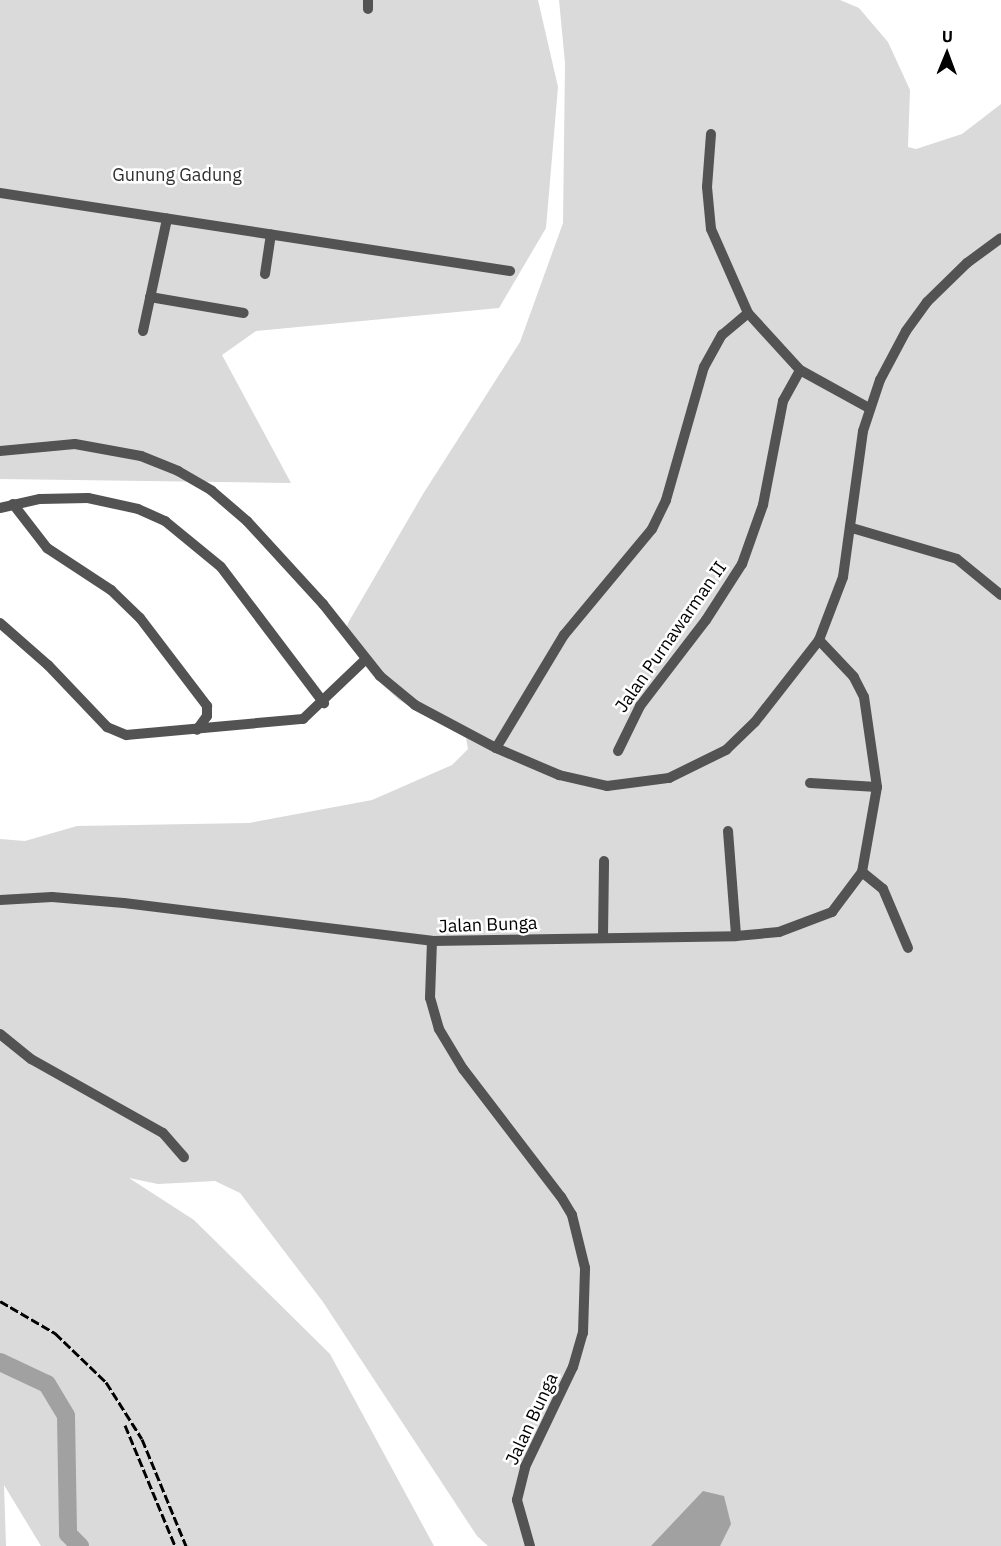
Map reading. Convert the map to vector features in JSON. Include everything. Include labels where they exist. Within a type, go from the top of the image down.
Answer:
[{"type":"street","points":[[711,134],[707,187],[711,229],[748,313],[800,370],[869,408]]},
{"type":"street","points":[[0,193],[510,271]]},
{"type":"street","points":[[143,331],[166,219]]},
{"type":"street","points":[[265,274],[271,234]]},
{"type":"street","points":[[0,451],[75,444],[141,456],[178,471],[212,491],[247,521],[323,604],[365,660],[415,705],[495,748],[559,776],[607,786],[669,778],[726,750],[755,722],[819,640],[843,577],[852,528],[855,478],[869,408],[917,314],[960,269],[1001,238]]},
{"type":"street","points":[[150,297],[244,313]]},
{"type":"street","points":[[495,748],[564,636],[652,529],[666,500],[704,367],[722,335],[748,313]]},
{"type":"street","name":"Jalan Purnawarman II","points":[[618,751],[640,706],[706,620],[742,564],[763,505],[783,401],[800,370]]},
{"type":"street","points":[[0,508],[40,499],[88,498],[130,507],[165,520],[203,549],[235,583],[324,703]]},
{"type":"street","points":[[13,504],[47,548],[111,590],[140,618],[207,706],[207,716],[197,730]]},
{"type":"street","points":[[852,528],[957,560],[1001,595]]},
{"type":"street","points":[[0,623],[48,665],[112,731],[133,735],[292,722],[310,715],[365,660]]},
{"type":"street","name":"Jalan Bunga","points":[[530,1546],[517,1500],[525,1467],[576,1358],[585,1310],[585,1268],[572,1215],[561,1197],[463,1070],[439,1029],[430,998],[432,941],[603,936],[736,936],[779,932],[832,912],[862,872],[877,787],[864,697],[854,677],[819,640]]},
{"type":"street","points":[[810,783],[877,787]]},
{"type":"street","points":[[728,831],[736,936]]},
{"type":"street","points":[[603,936],[604,861]]},
{"type":"street","points":[[862,872],[883,889],[908,948]]},
{"type":"street","points":[[0,900],[52,897],[124,903],[432,941]]},
{"type":"street","points":[[0,1034],[31,1059],[163,1133],[184,1157]]},
{"type":"green space","name":"Gunung Gadung","points":[[0,0],[538,0],[558,87],[546,228],[499,308],[256,331],[222,355],[291,483],[0,479]]},
{"type":"green space","points":[[559,0],[840,0],[859,8],[888,42],[910,90],[908,147],[916,149],[962,134],[1001,104],[1001,1546],[488,1546],[477,1536],[323,1302],[240,1193],[215,1181],[158,1184],[129,1178],[194,1220],[330,1354],[434,1546],[41,1546],[4,1485],[6,1546],[0,1546],[0,839],[25,841],[77,826],[249,823],[372,800],[452,765],[468,749],[466,738],[399,700],[373,676],[344,638],[348,623],[423,494],[520,342],[563,223],[565,63]]},
{"type":"shaded area","points":[[703,1491],[724,1496],[731,1524],[720,1546],[651,1546]]},
{"type":"waterway","points":[[0,1362],[47,1384],[66,1416],[68,1534],[80,1546]]},
{"type":"railway","points":[[0,1301],[55,1333],[106,1382],[142,1439],[186,1546]]},
{"type":"railway","points":[[125,1425],[175,1546]]}]
